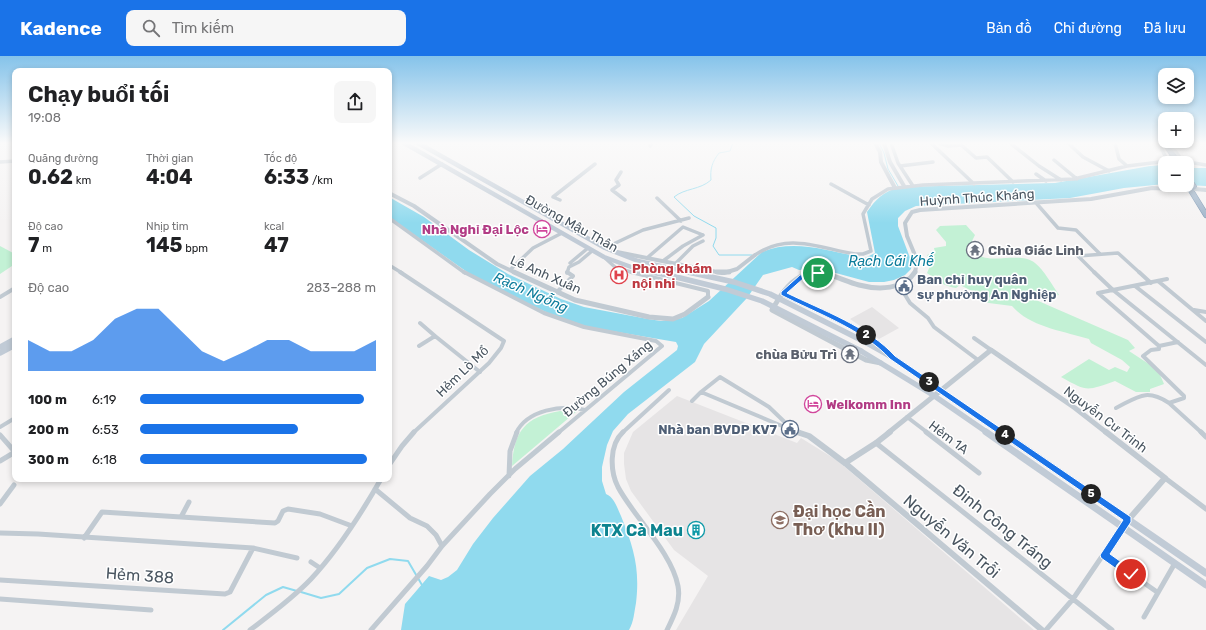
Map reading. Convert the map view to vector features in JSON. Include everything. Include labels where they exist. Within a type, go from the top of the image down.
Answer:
[{"type":"highway","points":[[1192,192],[1206,215]]},
{"type":"highway","points":[[1193,192],[1206,207]]},
{"type":"main road","name":"Đường Mậu Thân","points":[[453,170],[604,257],[634,268],[725,289],[762,301],[861,350],[882,363]]},
{"type":"main road","name":"Đường Mậu Thân","points":[[467,171],[605,248],[638,261],[734,282],[770,294],[892,357]]},
{"type":"main road","points":[[461,174],[467,171]]},
{"type":"main road","points":[[0,347],[12,340]]},
{"type":"main road","points":[[0,353],[12,347]]},
{"type":"main road","points":[[892,357],[1206,573]]},
{"type":"main road","points":[[882,363],[933,395],[1206,585]]},
{"type":"street","points":[[420,178],[433,170]]},
{"type":"street","points":[[560,200],[553,197],[588,170]]},
{"type":"street","points":[[887,170],[895,188]]},
{"type":"street","points":[[894,170],[904,186]]},
{"type":"street","points":[[902,170],[913,186]]},
{"type":"street","points":[[959,170],[974,184]]},
{"type":"street","points":[[1001,170],[1013,182]]},
{"type":"street","points":[[1045,170],[1061,180]]},
{"type":"street","points":[[1067,170],[1077,178]]},
{"type":"street","points":[[610,250],[723,273],[730,273],[738,269],[761,250],[771,245],[796,243],[815,245],[856,255],[864,255],[871,252],[862,214],[872,199],[888,189],[904,186],[1046,182],[1077,178],[1113,170]]},
{"type":"street","points":[[621,172],[616,180],[619,185],[612,190],[625,200]]},
{"type":"street","points":[[1036,174],[1046,182]]},
{"type":"street","points":[[830,184],[869,205]]},
{"type":"street","name":"Huỳnh Thúc Kháng","points":[[882,363],[866,360],[772,310],[783,294],[802,277],[818,273],[870,287],[899,285],[906,282],[916,274],[917,264],[916,256],[908,237],[905,223],[912,212],[929,208],[1037,204],[1095,199],[1139,189],[1158,188]]},
{"type":"street","name":"Huỳnh Thúc Kháng","points":[[1194,188],[1206,190]]},
{"type":"street","name":"Lê Anh Xuân","points":[[392,195],[414,206],[497,264],[557,292],[592,305],[661,318],[680,317],[708,297]]},
{"type":"street","points":[[657,198],[681,221]]},
{"type":"street","points":[[1037,204],[1058,228],[1076,230],[1100,254]]},
{"type":"street","points":[[605,248],[643,230],[689,218]]},
{"type":"street","name":"Đường Búng Xáng","points":[[371,630],[427,566],[442,546],[509,476],[585,410],[659,349],[662,344],[656,341],[584,327],[544,313],[468,275],[392,220]]},
{"type":"street","points":[[647,258],[683,227],[703,235],[683,246],[663,261]]},
{"type":"street","points":[[510,270],[520,258],[532,249],[562,233]]},
{"type":"street","points":[[675,264],[693,246],[703,241]]},
{"type":"street","points":[[570,263],[590,250]]},
{"type":"street","points":[[557,292],[575,276],[567,273],[569,267],[579,262],[590,250]]},
{"type":"street","points":[[1151,283],[1118,253],[1078,256],[1114,290],[1206,366]]},
{"type":"street","points":[[604,257],[610,263],[623,270],[708,291],[708,297]]},
{"type":"street","name":"Hẻm Lò Mổ","points":[[392,267],[504,341],[498,352],[480,372],[410,437],[392,460]]},
{"type":"street","points":[[1159,346],[1098,293],[1167,279]]},
{"type":"street","points":[[1158,282],[1206,321]]},
{"type":"street","points":[[899,285],[910,303],[928,318],[934,326],[978,360]]},
{"type":"street","points":[[1135,286],[1206,342]]},
{"type":"street","points":[[0,297],[12,290]]},
{"type":"street","points":[[783,294],[867,335],[884,348],[892,357]]},
{"type":"street","points":[[1194,310],[1206,312]]},
{"type":"street","points":[[420,323],[480,372]]},
{"type":"street","points":[[419,346],[435,336]]},
{"type":"street","name":"Nguyễn Cư Trinh","points":[[974,338],[1075,408],[1206,509]]},
{"type":"street","points":[[1170,403],[1184,398],[1184,396],[1143,356],[1149,351],[1159,349],[1159,346],[1178,342]]},
{"type":"street","points":[[845,463],[876,443],[990,350]]},
{"type":"street","name":"Nguyễn Văn Trỗi","points":[[692,401],[720,377],[768,406],[786,420],[794,431]]},
{"type":"street","points":[[667,630],[677,610],[678,588],[671,566],[618,486],[613,469],[613,451],[621,434],[669,390]]},
{"type":"street","name":"Nguyễn Văn Trỗi","points":[[701,392],[809,436],[845,463],[1042,630]]},
{"type":"street","points":[[1116,408],[1144,394],[1152,393],[1160,396],[1170,403],[1206,437]]},
{"type":"street","points":[[509,476],[508,464],[511,441],[516,431],[527,420],[535,414],[548,409],[580,408],[585,410]]},
{"type":"street","name":"Hẻm 1A","points":[[907,418],[979,473]]},
{"type":"street","points":[[0,427],[12,420]]},
{"type":"street","points":[[0,435],[12,449]]},
{"type":"street","name":"Đinh Công Tráng","points":[[876,443],[1112,630]]},
{"type":"street","points":[[0,461],[12,454]]},
{"type":"street","points":[[1046,630],[1073,599],[1128,519],[1165,478]]},
{"type":"street","points":[[250,630],[290,599],[311,579],[352,526],[380,482]]},
{"type":"street","points":[[0,504],[14,485]]},
{"type":"street","points":[[376,489],[410,518],[427,526],[436,535],[442,546]]},
{"type":"street","points":[[181,517],[189,502]]},
{"type":"street","points":[[84,538],[102,512],[275,523],[278,521],[283,510],[288,509],[320,514],[352,526]]},
{"type":"street","points":[[0,533],[7,532],[253,548],[298,558]]},
{"type":"street","name":"Hẻm 388","points":[[0,580],[225,594],[230,592],[253,548]]},
{"type":"street","points":[[1104,555],[1157,592]]},
{"type":"street","points":[[310,562],[320,568]]},
{"type":"street","points":[[1144,617],[1175,563]]},
{"type":"street","points":[[0,599],[151,610]]},
{"type":"shaded area","points":[[872,307],[899,328],[879,339],[850,319]]},
{"type":"shaded area","name":"Đại học Cần Thơ (khu II)","points":[[677,396],[797,443],[801,438],[838,461],[1034,630],[676,630],[708,576],[674,550],[631,491],[626,479],[624,453],[633,432]]},
{"type":"green space","points":[[966,225],[975,235],[970,245],[975,253],[982,257],[990,258],[1028,259],[1035,263],[1045,274],[1059,295],[1036,300],[1128,340],[1135,348],[1129,351],[1158,370],[1164,384],[1150,389],[1150,392],[1136,392],[1115,381],[1092,388],[1077,385],[1061,377],[1089,359],[1109,370],[1115,367],[1127,372],[1130,367],[1122,360],[1091,343],[1089,339],[1038,324],[1019,313],[1012,306],[981,302],[976,293],[960,285],[956,288],[948,286],[927,273],[930,266],[927,255],[935,252],[934,248],[946,246],[946,242],[936,230],[940,226]]},
{"type":"green space","points":[[0,246],[12,252],[12,266],[0,274]]},
{"type":"green space","points":[[560,411],[577,411],[512,466],[515,443],[524,428],[538,417]]},
{"type":"water","points":[[1129,170],[1158,170],[1158,185],[1124,188],[1070,198],[916,206],[905,211],[898,218],[898,226],[912,263],[911,269],[905,275],[894,280],[869,282],[832,272],[814,269],[799,270],[792,267],[763,275],[747,298],[704,344],[695,362],[628,414],[613,431],[607,445],[602,467],[602,481],[606,494],[612,498],[621,516],[635,559],[637,580],[636,603],[633,620],[629,630],[401,630],[405,604],[429,576],[441,580],[457,570],[473,544],[493,518],[530,476],[563,449],[624,392],[677,350],[678,346],[676,342],[588,327],[548,313],[477,279],[392,219],[392,199],[424,217],[469,250],[508,274],[561,299],[584,307],[661,321],[682,318],[709,301],[762,252],[787,246],[800,246],[865,258],[875,253],[867,212],[880,196],[899,187],[1055,183]]},
{"type":"water","points":[[1194,170],[1206,170],[1206,186],[1194,185]]},
{"type":"waterway","points":[[711,170],[711,180],[707,183],[674,197],[694,216],[716,228],[716,238],[713,246],[719,255],[752,255]]},
{"type":"waterway","points":[[888,170],[898,186]]},
{"type":"waterway","points":[[301,592],[321,598],[339,594],[367,568],[390,559],[408,561],[422,585]]},
{"type":"waterway","points":[[223,630],[266,595],[283,587],[297,591]]},
{"type":"place","name":"Nhà Nghỉ Đại Lộc","points":[[542,229]]},
{"type":"place","name":"Chùa Giác Linh","points":[[975,250]]},
{"type":"place","name":"Phòng khám nội nhi","points":[[619,275]]},
{"type":"place","name":"Ban chỉ huy quân sự phường An Nghiệp","points":[[904,286]]},
{"type":"place","name":"chùa Bửu Trì","points":[[850,354]]},
{"type":"place","name":"Welkomm Inn","points":[[813,404]]},
{"type":"place","name":"Nhà ban BVDP KV7","points":[[790,429]]},
{"type":"place","name":"Đại học Cần Thơ (khu II)","points":[[780,520]]},
{"type":"place","name":"KTX Cà Mau","points":[[696,530]]},
{"type":"route","points":[[818,273],[802,277],[794,282],[783,294],[867,335],[884,348],[892,357],[1128,519],[1104,555],[1131,574]]},
{"type":"water label","name":"Rạch Cái Khế","points":[[891,261]]},
{"type":"water label","name":"Rạch Ngỗng","points":[[531,292]]}]
